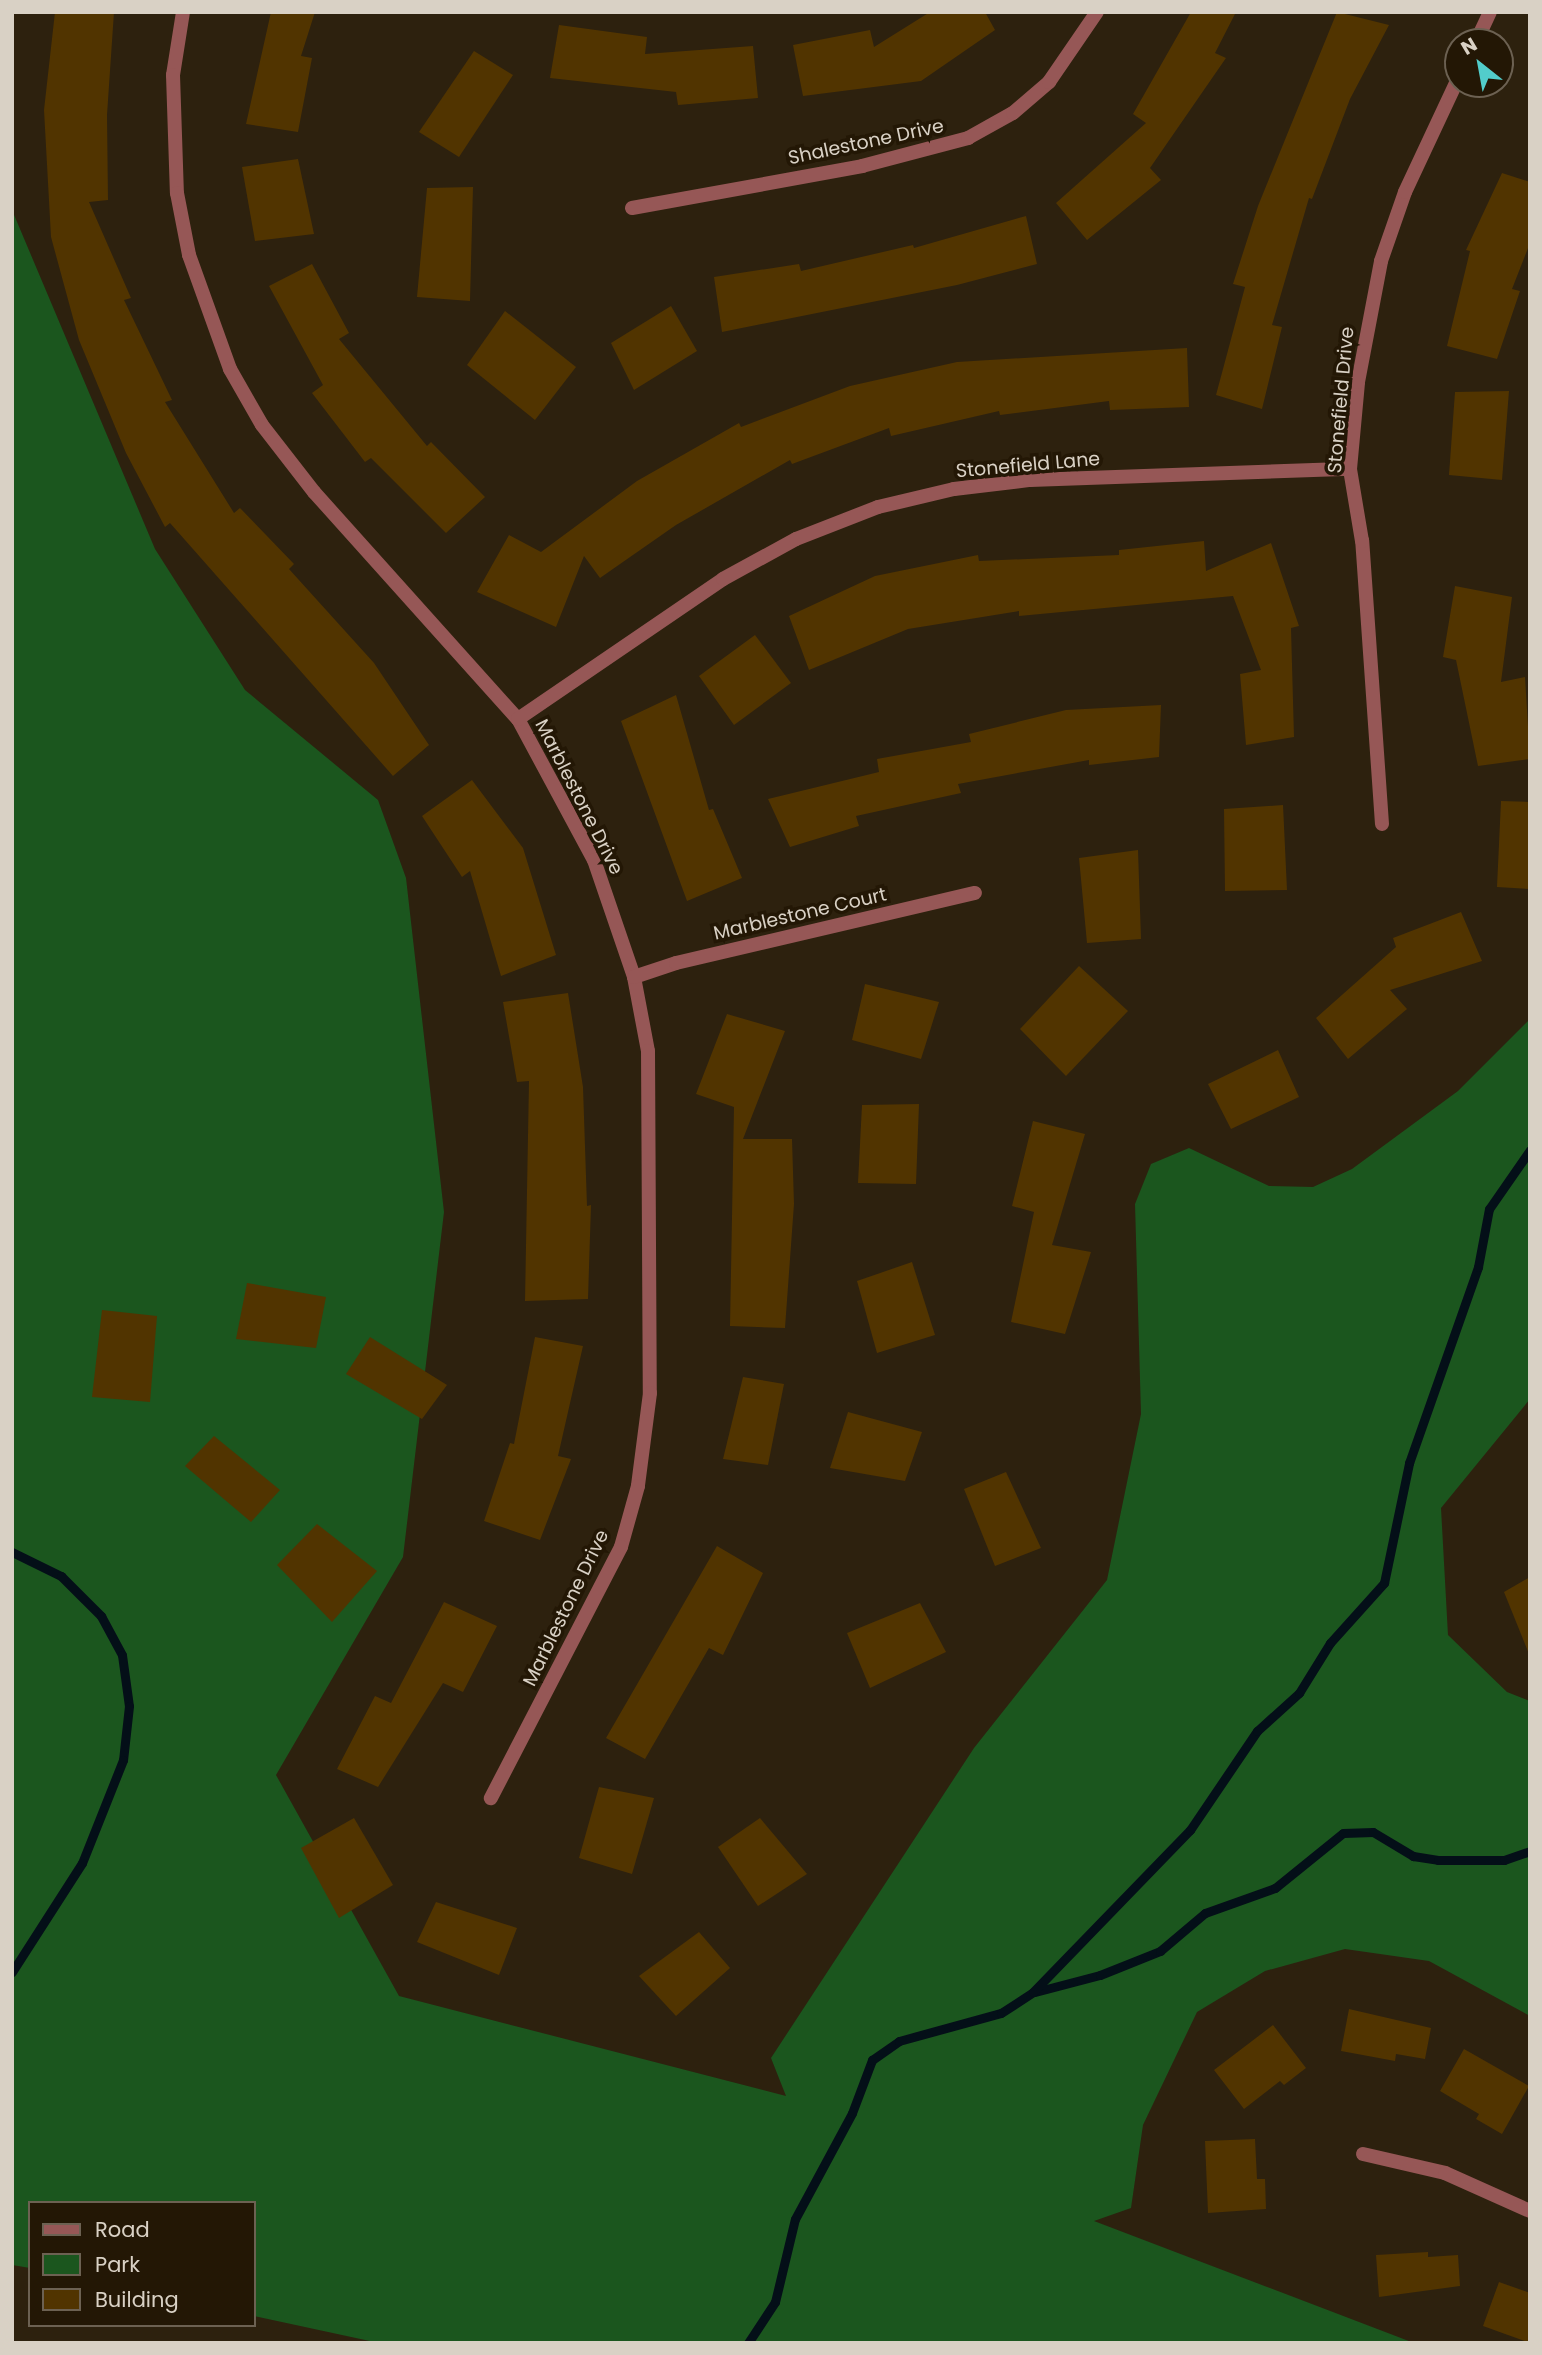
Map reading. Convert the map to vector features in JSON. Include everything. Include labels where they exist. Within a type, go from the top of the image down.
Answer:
[{"type":"street","name":"Marblestone Drive","points":[[183,12],[173,75],[177,193],[188,255],[230,369],[262,425],[314,492],[518,719],[594,860],[634,977],[648,1051],[650,1393],[646,1443],[621,1547],[491,1798]]},
{"type":"street","name":"Shalestone Drive","points":[[632,208],[862,166],[968,138],[1013,113],[1049,82],[1097,12]]},
{"type":"street","points":[[1483,28],[1490,12]]},
{"type":"street","name":"Stonefield Drive","points":[[1382,824],[1362,541],[1350,469],[1365,327],[1381,261],[1405,192],[1449,98]]},
{"type":"street","name":"Stonefield Lane","points":[[518,719],[723,579],[796,539],[878,507],[954,489],[1030,480],[1350,469]]},
{"type":"street","name":"Marblestone Court","points":[[634,977],[676,962],[975,894]]},
{"type":"street","points":[[1363,2154],[1446,2173],[1530,2211]]},
{"type":"green space","points":[[12,210],[155,549],[245,690],[378,800],[406,878],[444,1212],[403,1557],[276,1775],[399,1996],[786,2096],[771,2058],[974,1748],[1107,1580],[1141,1414],[1135,1204],[1151,1164],[1189,1148],[1269,1186],[1313,1187],[1352,1169],[1458,1091],[1530,1019],[1530,1399],[1441,1508],[1448,1635],[1507,1692],[1530,1701],[1530,2016],[1429,1961],[1345,1949],[1265,1971],[1197,2012],[1143,2125],[1131,2208],[1094,2221],[1414,2343],[379,2343],[256,2316],[256,2201],[28,2201],[28,2268],[12,2265]]},
{"type":"building","points":[[55,12],[114,12],[107,115],[108,200],[89,202],[131,298],[124,300],[172,400],[165,402],[234,513],[240,508],[294,564],[289,569],[374,663],[429,745],[393,776],[170,523],[165,527],[126,453],[79,340],[51,237],[44,110]]},
{"type":"building","points":[[271,12],[315,12],[301,56],[312,58],[298,132],[246,124]]},
{"type":"building","points":[[930,12],[985,12],[995,30],[921,81],[803,96],[793,45],[870,30],[874,47]]},
{"type":"building","points":[[1191,12],[1236,12],[1215,53],[1226,58],[1150,168],[1161,180],[1087,240],[1056,203],[1146,123],[1133,114]]},
{"type":"building","points":[[1337,12],[1389,25],[1350,99],[1312,199],[1309,198],[1272,325],[1282,327],[1262,409],[1216,395],[1245,287],[1233,284],[1258,206]]},
{"type":"building","points":[[559,25],[647,37],[645,54],[753,46],[758,98],[678,105],[676,92],[550,78]]},
{"type":"building","points":[[474,51],[513,75],[459,157],[419,132]]},
{"type":"building","points":[[298,159],[314,234],[255,241],[242,167]]},
{"type":"building","points":[[1502,173],[1530,182],[1530,243],[1512,289],[1520,291],[1497,359],[1447,346],[1470,251],[1466,250]]},
{"type":"building","points":[[473,187],[470,301],[417,297],[427,188]]},
{"type":"building","points":[[1026,216],[1037,264],[957,285],[722,332],[714,277],[799,264],[801,271],[913,245],[914,248]]},
{"type":"building","points":[[312,264],[349,333],[339,339],[427,446],[431,442],[485,497],[446,533],[371,458],[365,462],[312,393],[323,385],[269,286]]},
{"type":"building","points":[[671,306],[697,351],[634,390],[611,343]]},
{"type":"building","points":[[505,311],[576,367],[535,420],[467,365]]},
{"type":"building","points":[[1187,348],[1189,407],[1110,410],[1109,401],[1000,415],[999,411],[891,436],[889,428],[792,464],[790,460],[676,525],[600,578],[584,556],[556,627],[477,592],[509,535],[541,552],[637,481],[739,423],[741,427],[850,386],[957,362]]},
{"type":"building","points":[[1509,391],[1502,480],[1449,475],[1455,392]]},
{"type":"building","points":[[1204,541],[1206,571],[1271,543],[1299,626],[1291,628],[1294,737],[1246,745],[1240,674],[1261,670],[1233,596],[1019,616],[1019,611],[908,629],[809,670],[789,616],[875,576],[978,555],[979,561],[1119,555],[1119,550]]},
{"type":"building","points":[[1455,586],[1512,597],[1501,682],[1525,677],[1530,759],[1478,766],[1456,660],[1443,657]]},
{"type":"building","points":[[755,635],[791,683],[734,725],[699,676]]},
{"type":"building","points":[[676,695],[709,810],[713,809],[742,878],[687,901],[621,721]]},
{"type":"building","points":[[1161,705],[1159,757],[1089,765],[1089,760],[958,784],[961,793],[856,816],[859,826],[790,847],[768,799],[879,772],[877,759],[971,742],[969,734],[1066,710]]},
{"type":"building","points":[[472,780],[523,848],[556,955],[501,976],[470,871],[462,877],[422,816]]},
{"type":"building","points":[[1501,801],[1530,802],[1530,889],[1497,887]]},
{"type":"building","points":[[1283,805],[1287,890],[1225,891],[1224,809]]},
{"type":"building","points":[[1138,850],[1141,939],[1087,943],[1079,858]]},
{"type":"building","points":[[1461,912],[1482,961],[1390,990],[1407,1009],[1348,1059],[1316,1018],[1396,947],[1393,938]]},
{"type":"building","points":[[1079,966],[1128,1011],[1066,1076],[1020,1029]]},
{"type":"building","points":[[865,984],[939,1002],[921,1059],[852,1040]]},
{"type":"building","points":[[568,993],[583,1087],[587,1206],[591,1205],[588,1299],[525,1301],[529,1081],[517,1082],[503,1002]]},
{"type":"building","points":[[727,1014],[785,1031],[743,1139],[792,1139],[794,1204],[785,1328],[730,1326],[734,1107],[696,1094]]},
{"type":"building","points":[[1278,1050],[1299,1097],[1231,1129],[1208,1084]]},
{"type":"building","points":[[919,1104],[916,1184],[858,1183],[862,1105]]},
{"type":"building","points":[[1033,1121],[1085,1134],[1052,1245],[1091,1252],[1065,1334],[1011,1322],[1034,1212],[1012,1206]]},
{"type":"building","points":[[912,1262],[935,1335],[877,1353],[857,1281]]},
{"type":"building","points":[[247,1283],[326,1297],[316,1348],[236,1339]]},
{"type":"building","points":[[102,1310],[157,1316],[150,1402],[92,1397]]},
{"type":"building","points":[[370,1337],[447,1385],[422,1419],[346,1374]]},
{"type":"building","points":[[535,1337],[583,1346],[558,1456],[571,1459],[540,1540],[484,1521],[510,1443],[514,1444]]},
{"type":"building","points":[[743,1377],[784,1384],[768,1465],[723,1459]]},
{"type":"building","points":[[848,1412],[922,1432],[905,1481],[830,1468]]},
{"type":"building","points":[[214,1436],[280,1490],[251,1522],[185,1466]]},
{"type":"building","points":[[1006,1472],[1041,1548],[995,1566],[964,1489]]},
{"type":"building","points":[[317,1524],[377,1571],[332,1622],[277,1565]]},
{"type":"building","points":[[717,1546],[763,1573],[723,1655],[709,1648],[645,1759],[606,1738]]},
{"type":"building","points":[[1530,1577],[1530,1654],[1529,1654],[1504,1592]]},
{"type":"building","points":[[444,1602],[497,1626],[463,1692],[443,1683],[378,1787],[337,1769],[375,1696],[391,1703]]},
{"type":"building","points":[[920,1603],[946,1652],[870,1688],[847,1633]]},
{"type":"building","points":[[599,1787],[654,1798],[632,1874],[579,1858]]},
{"type":"building","points":[[354,1818],[393,1885],[339,1918],[301,1848]]},
{"type":"building","points":[[760,1818],[807,1874],[758,1906],[718,1847]]},
{"type":"building","points":[[436,1902],[517,1928],[499,1975],[417,1942]]},
{"type":"building","points":[[699,1932],[730,1968],[676,2016],[639,1976]]},
{"type":"building","points":[[1349,2009],[1431,2028],[1425,2059],[1396,2054],[1395,2061],[1341,2051]]},
{"type":"building","points":[[1273,2025],[1306,2068],[1284,2085],[1280,2081],[1244,2109],[1214,2070]]},
{"type":"building","points":[[1464,2049],[1529,2086],[1502,2134],[1476,2119],[1479,2114],[1440,2091]]},
{"type":"building","points":[[1255,2139],[1257,2179],[1265,2179],[1266,2209],[1208,2213],[1205,2141]]},
{"type":"building","points":[[1428,2252],[1428,2257],[1458,2255],[1460,2286],[1379,2297],[1376,2255]]},
{"type":"building","points":[[1499,2282],[1530,2293],[1530,2343],[1483,2326]]},
{"type":"waterway","points":[[748,2343],[775,2302],[795,2219],[852,2113],[872,2060],[899,2041],[1001,2013],[1033,1992],[1190,1830],[1257,1731],[1299,1693],[1330,1643],[1384,1583],[1409,1463],[1478,1267],[1489,1209],[1530,1150]]},
{"type":"waterway","points":[[12,1552],[61,1576],[101,1616],[122,1655],[129,1706],[123,1760],[82,1863],[12,1972]]},
{"type":"waterway","points":[[1035,1992],[1100,1975],[1160,1951],[1205,1913],[1275,1888],[1343,1833],[1373,1832],[1413,1856],[1438,1860],[1504,1860],[1530,1851]]}]
